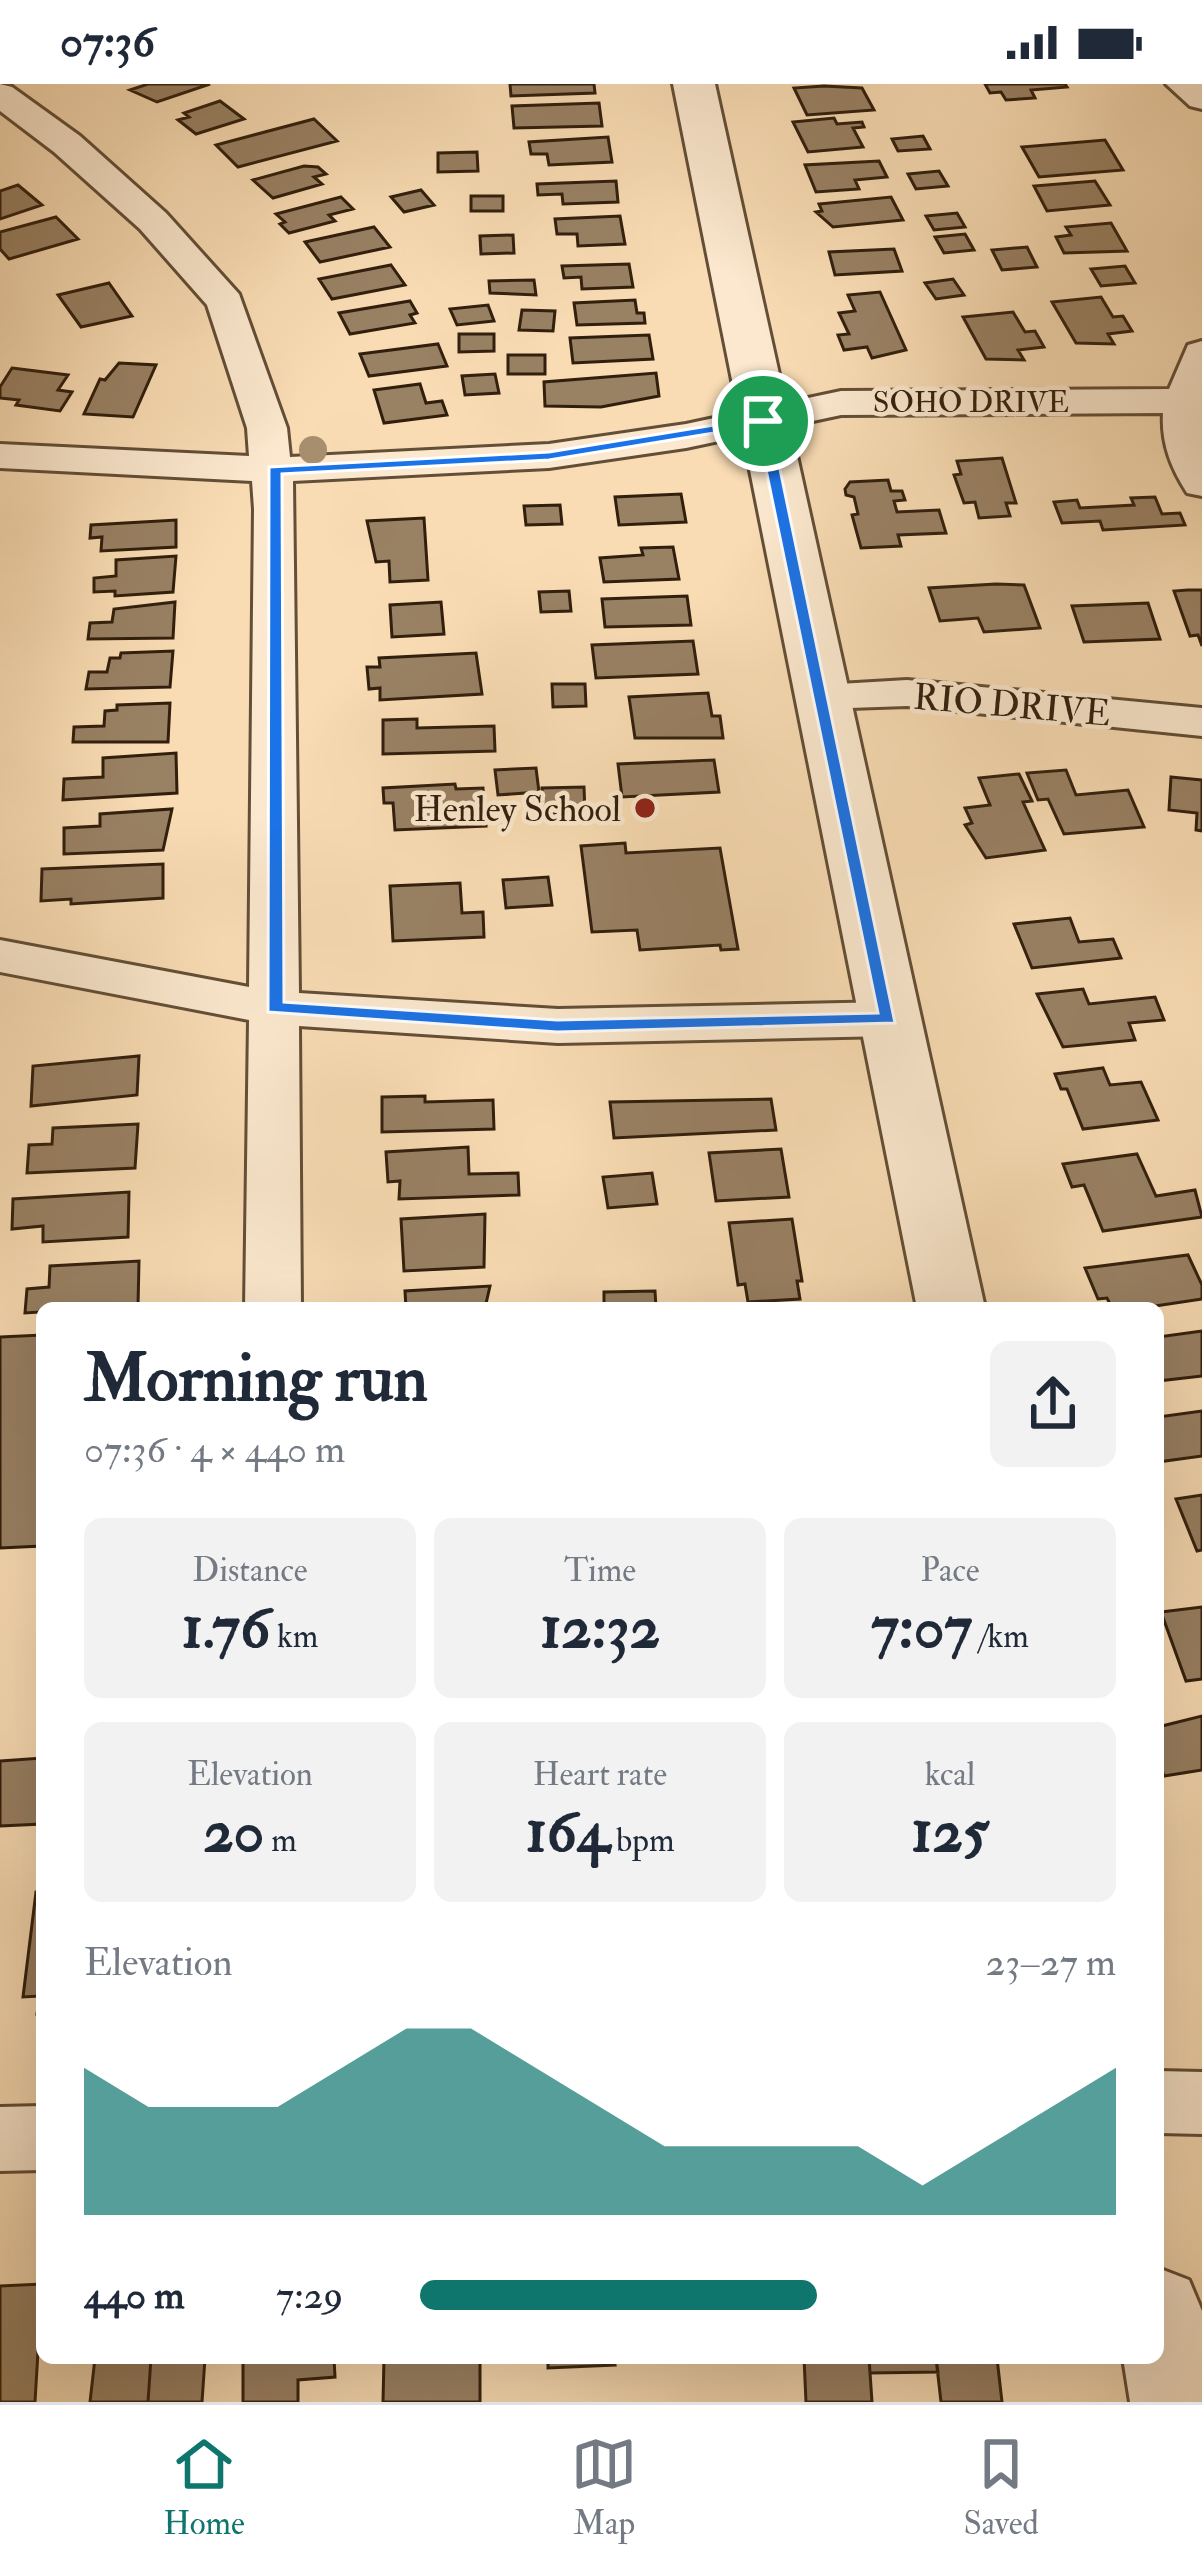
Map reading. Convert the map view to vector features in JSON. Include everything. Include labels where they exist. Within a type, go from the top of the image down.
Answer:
[{"type":"street","points":[[694,84],[949,1302]]},
{"type":"street","points":[[1183,84],[1202,99]]},
{"type":"street","points":[[0,94],[67,144],[153,221],[225,302],[267,428],[274,470],[273,1302]]},
{"type":"street","points":[[1202,353],[1182,401],[1187,458],[1202,484]]},
{"type":"street","name":"SOHO DRIVE","points":[[0,455],[274,470],[549,456],[763,421],[841,403],[1182,401]]},
{"type":"street","name":"RIO DRIVE","points":[[821,696],[907,693],[1202,722]]},
{"type":"street","points":[[0,956],[274,1007],[557,1026],[889,1019]]},
{"type":"street","points":[[1164,2102],[1202,2103]]},
{"type":"street","points":[[0,2139],[36,2138]]},
{"type":"street","points":[[1164,2342],[1175,2402]]},
{"type":"building","points":[[148,84],[210,84],[157,102],[130,90]]},
{"type":"building","points":[[510,84],[594,84],[595,93],[511,96]]},
{"type":"building","points":[[985,84],[1067,87],[1031,90],[1035,98],[1006,100],[1001,92],[990,93]]},
{"type":"building","points":[[794,88],[862,88],[874,110],[807,115]]},
{"type":"building","points":[[220,101],[244,119],[196,134],[178,120],[189,117],[184,113]]},
{"type":"building","points":[[599,103],[602,126],[514,128],[512,106]]},
{"type":"building","points":[[834,118],[837,124],[862,122],[864,127],[853,128],[863,147],[808,152],[793,122]]},
{"type":"building","points":[[314,119],[337,141],[238,167],[216,145]]},
{"type":"building","points":[[923,136],[930,149],[898,151],[892,139]]},
{"type":"building","points":[[608,137],[612,162],[549,165],[547,154],[531,154],[529,142]]},
{"type":"building","points":[[1105,140],[1123,170],[1039,177],[1022,147]]},
{"type":"building","points":[[477,152],[478,171],[438,172],[438,153]]},
{"type":"building","points":[[879,161],[887,177],[855,180],[859,189],[816,192],[805,165]]},
{"type":"building","points":[[304,166],[318,167],[326,174],[314,177],[322,184],[273,198],[253,180]]},
{"type":"building","points":[[939,171],[948,186],[916,189],[908,174]]},
{"type":"building","points":[[616,181],[618,202],[563,204],[562,194],[538,195],[537,184]]},
{"type":"building","points":[[1095,181],[1110,205],[1047,211],[1034,186]]},
{"type":"building","points":[[18,185],[42,205],[0,219],[0,191]]},
{"type":"building","points":[[421,190],[434,205],[404,212],[391,197]]},
{"type":"building","points":[[471,196],[503,196],[503,211],[471,211]]},
{"type":"building","points":[[341,197],[353,209],[329,215],[335,221],[289,233],[276,214]]},
{"type":"building","points":[[891,197],[903,220],[833,227],[816,212],[822,211],[819,204]]},
{"type":"building","points":[[957,213],[965,227],[934,230],[926,216]]},
{"type":"building","points":[[620,216],[625,244],[578,246],[577,234],[557,234],[555,219]]},
{"type":"building","points":[[56,217],[78,239],[9,259],[0,249],[0,232]]},
{"type":"building","points":[[1111,223],[1127,251],[1064,253],[1056,237],[1071,235],[1066,227]]},
{"type":"building","points":[[374,227],[390,247],[320,262],[305,242]]},
{"type":"building","points":[[965,234],[974,250],[944,253],[935,237]]},
{"type":"building","points":[[513,235],[514,253],[481,254],[480,236]]},
{"type":"building","points":[[1027,247],[1037,267],[1002,270],[992,250]]},
{"type":"building","points":[[894,249],[902,271],[835,275],[829,252]]},
{"type":"building","points":[[629,264],[633,287],[582,289],[581,277],[564,278],[562,266]]},
{"type":"building","points":[[391,265],[405,285],[332,299],[319,279]]},
{"type":"building","points":[[1125,266],[1135,283],[1101,286],[1091,269]]},
{"type":"building","points":[[953,279],[964,295],[936,299],[925,283]]},
{"type":"building","points":[[534,280],[536,295],[490,293],[489,281]]},
{"type":"building","points":[[109,283],[132,316],[81,327],[58,295]]},
{"type":"building","points":[[880,292],[906,350],[872,358],[867,347],[844,350],[838,335],[849,334],[839,313],[855,311],[848,295]]},
{"type":"building","points":[[1101,297],[1113,317],[1123,316],[1132,331],[1108,334],[1114,344],[1076,343],[1052,302]]},
{"type":"building","points":[[635,300],[645,323],[577,325],[574,303]]},
{"type":"building","points":[[410,301],[417,313],[410,315],[415,323],[350,334],[339,313]]},
{"type":"building","points":[[488,305],[494,321],[457,325],[450,309]]},
{"type":"building","points":[[522,310],[555,311],[553,331],[519,330]]},
{"type":"building","points":[[1013,312],[1025,332],[1035,331],[1044,347],[1018,350],[1024,360],[986,359],[963,317]]},
{"type":"building","points":[[459,334],[494,334],[494,351],[459,352]]},
{"type":"building","points":[[649,335],[653,359],[573,363],[570,338]]},
{"type":"building","points":[[438,344],[447,366],[369,376],[360,354]]},
{"type":"building","points":[[508,355],[545,355],[545,374],[508,374]]},
{"type":"building","points":[[119,363],[156,365],[133,417],[84,414],[100,379],[105,380]]},
{"type":"building","points":[[12,368],[68,375],[58,390],[72,392],[60,411],[16,405],[19,400],[0,398],[0,387]]},
{"type":"building","points":[[656,373],[659,396],[601,407],[545,406],[544,382]]},
{"type":"building","points":[[495,374],[499,393],[465,395],[462,376]]},
{"type":"building","points":[[420,384],[426,403],[442,401],[447,415],[384,423],[374,390]]},
{"type":"building","points":[[1002,458],[1016,503],[1006,503],[1010,516],[979,518],[975,502],[964,503],[954,475],[961,474],[957,461]]},
{"type":"building","points":[[888,480],[891,491],[902,491],[905,500],[894,501],[897,512],[939,510],[946,533],[898,535],[901,546],[861,548],[852,515],[858,514],[854,497],[846,495],[845,489],[850,482]]},
{"type":"building","points":[[681,494],[686,522],[619,525],[615,497]]},
{"type":"building","points":[[1155,497],[1162,514],[1180,513],[1185,525],[1103,530],[1100,521],[1062,523],[1054,502],[1077,500],[1080,508],[1134,505],[1131,498]]},
{"type":"building","points":[[560,505],[562,524],[526,525],[524,506]]},
{"type":"building","points":[[424,518],[428,580],[390,582],[389,561],[376,562],[367,521]]},
{"type":"building","points":[[176,520],[176,547],[101,551],[102,537],[90,538],[91,525]]},
{"type":"building","points":[[673,547],[679,579],[604,582],[600,558],[643,555],[641,548]]},
{"type":"building","points":[[176,556],[173,592],[115,596],[115,591],[94,592],[94,578],[116,576],[116,560]]},
{"type":"building","points":[[1024,585],[1040,628],[984,632],[978,618],[940,621],[929,588]]},
{"type":"building","points":[[1202,590],[1202,646],[1198,635],[1190,636],[1174,591]]},
{"type":"building","points":[[569,591],[571,611],[541,612],[539,592]]},
{"type":"building","points":[[687,596],[691,625],[605,627],[602,599]]},
{"type":"building","points":[[175,602],[173,638],[88,639],[90,623],[112,622],[114,609]]},
{"type":"building","points":[[441,602],[444,634],[392,637],[390,605]]},
{"type":"building","points":[[1148,603],[1160,639],[1084,642],[1072,606]]},
{"type":"building","points":[[693,641],[698,674],[596,678],[592,645]]},
{"type":"building","points":[[173,651],[170,687],[86,689],[89,672],[107,672],[110,658],[120,658],[121,653]]},
{"type":"building","points":[[476,653],[482,694],[380,700],[380,688],[369,689],[367,667],[380,667],[379,658]]},
{"type":"building","points":[[552,684],[585,684],[586,706],[553,707]]},
{"type":"building","points":[[708,693],[712,716],[720,716],[723,738],[635,738],[629,697]]},
{"type":"building","points":[[170,703],[168,742],[73,742],[74,727],[104,726],[105,711],[117,710],[117,705]]},
{"type":"building","points":[[417,719],[417,728],[494,726],[495,751],[383,754],[383,720]]},
{"type":"building","points":[[176,753],[177,793],[63,800],[64,779],[103,777],[103,758]]},
{"type":"building","points":[[714,760],[719,792],[622,797],[618,764]]},
{"type":"building","points":[[536,768],[539,792],[498,795],[495,770]]},
{"type":"building","points":[[1066,770],[1076,795],[1128,790],[1144,827],[1064,834],[1048,799],[1038,800],[1027,773]]},
{"type":"building","points":[[1019,774],[1032,801],[1023,802],[1045,850],[986,858],[965,825],[972,823],[965,808],[990,805],[979,778]]},
{"type":"building","points":[[1171,777],[1202,780],[1202,831],[1196,830],[1197,813],[1169,810]]},
{"type":"building","points":[[455,784],[456,789],[483,788],[486,826],[395,830],[393,803],[384,803],[383,788]]},
{"type":"building","points":[[584,787],[585,813],[543,814],[542,788]]},
{"type":"building","points":[[172,809],[163,850],[64,854],[64,828],[100,826],[100,814]]},
{"type":"building","points":[[625,843],[626,853],[720,848],[738,949],[721,950],[720,945],[640,950],[637,930],[592,932],[581,846]]},
{"type":"building","points":[[163,864],[163,898],[71,904],[71,899],[41,901],[42,869]]},
{"type":"building","points":[[548,877],[552,905],[506,908],[503,880]]},
{"type":"building","points":[[460,883],[462,913],[483,912],[484,937],[393,941],[390,886]]},
{"type":"building","points":[[1070,918],[1079,942],[1113,939],[1121,958],[1032,968],[1014,924]]},
{"type":"building","points":[[1083,989],[1089,1004],[1155,997],[1164,1020],[1129,1023],[1135,1040],[1063,1047],[1037,994]]},
{"type":"building","points":[[139,1056],[137,1095],[31,1106],[33,1066]]},
{"type":"building","points":[[1103,1068],[1110,1085],[1141,1082],[1158,1120],[1083,1129],[1067,1089],[1061,1089],[1055,1074]]},
{"type":"building","points":[[425,1096],[425,1102],[493,1100],[494,1129],[382,1132],[382,1097]]},
{"type":"building","points":[[771,1099],[776,1130],[614,1138],[610,1102]]},
{"type":"building","points":[[138,1124],[135,1168],[27,1173],[29,1145],[52,1144],[53,1128]]},
{"type":"building","points":[[468,1147],[469,1174],[518,1173],[519,1195],[399,1199],[400,1181],[388,1182],[386,1152]]},
{"type":"building","points":[[781,1149],[789,1197],[716,1201],[709,1153]]},
{"type":"building","points":[[1137,1154],[1156,1196],[1195,1190],[1202,1217],[1103,1231],[1084,1185],[1072,1187],[1063,1164]]},
{"type":"building","points":[[652,1173],[657,1204],[608,1208],[603,1177]]},
{"type":"building","points":[[129,1192],[128,1237],[43,1242],[43,1226],[12,1229],[13,1199]]},
{"type":"building","points":[[485,1214],[484,1267],[404,1271],[401,1219]]},
{"type":"building","points":[[792,1219],[802,1281],[797,1281],[800,1299],[748,1302],[745,1284],[738,1285],[729,1223]]},
{"type":"building","points":[[1188,1255],[1202,1285],[1202,1299],[1164,1305],[1109,1302],[1098,1299],[1085,1268]]},
{"type":"building","points":[[139,1261],[138,1302],[36,1302],[36,1312],[25,1313],[27,1289],[49,1287],[50,1266]]},
{"type":"building","points":[[490,1286],[486,1302],[406,1302],[405,1291]]},
{"type":"building","points":[[655,1291],[656,1302],[604,1302],[604,1292]]},
{"type":"building","points":[[1202,1331],[1202,1376],[1164,1380],[1164,1336]]},
{"type":"building","points":[[36,1335],[36,1546],[0,1548],[0,1337]]},
{"type":"building","points":[[1202,1411],[1202,1456],[1164,1461],[1164,1416]]},
{"type":"building","points":[[1202,1495],[1202,1550],[1197,1551],[1176,1499]]},
{"type":"building","points":[[1202,1607],[1202,1679],[1186,1681],[1164,1612]]},
{"type":"building","points":[[1202,1716],[1202,1770],[1164,1776],[1164,1726]]},
{"type":"building","points":[[36,1758],[36,1824],[0,1826],[0,1761]]},
{"type":"building","points":[[36,1892],[36,1996],[23,1997]]},
{"type":"building","points":[[36,2284],[35,2402],[0,2402],[0,2286]]},
{"type":"building","points":[[94,2364],[151,2364],[148,2402],[90,2402]]},
{"type":"building","points":[[151,2364],[205,2364],[202,2402],[148,2402]]},
{"type":"building","points":[[243,2364],[334,2364],[335,2377],[298,2380],[298,2402],[243,2402]]},
{"type":"building","points":[[384,2364],[480,2364],[480,2402],[383,2402]]},
{"type":"building","points":[[548,2364],[615,2365],[548,2368]]},
{"type":"building","points":[[804,2364],[869,2364],[872,2402],[806,2402]]},
{"type":"building","points":[[869,2364],[937,2364],[938,2372],[870,2373]]},
{"type":"building","points":[[937,2364],[998,2364],[1002,2402],[941,2402]]},
{"type":"place","name":"Henley School","points":[[645,808]]},
{"type":"route","points":[[763,421],[889,1019],[557,1026],[274,1007],[274,470],[549,456],[763,421]]}]
